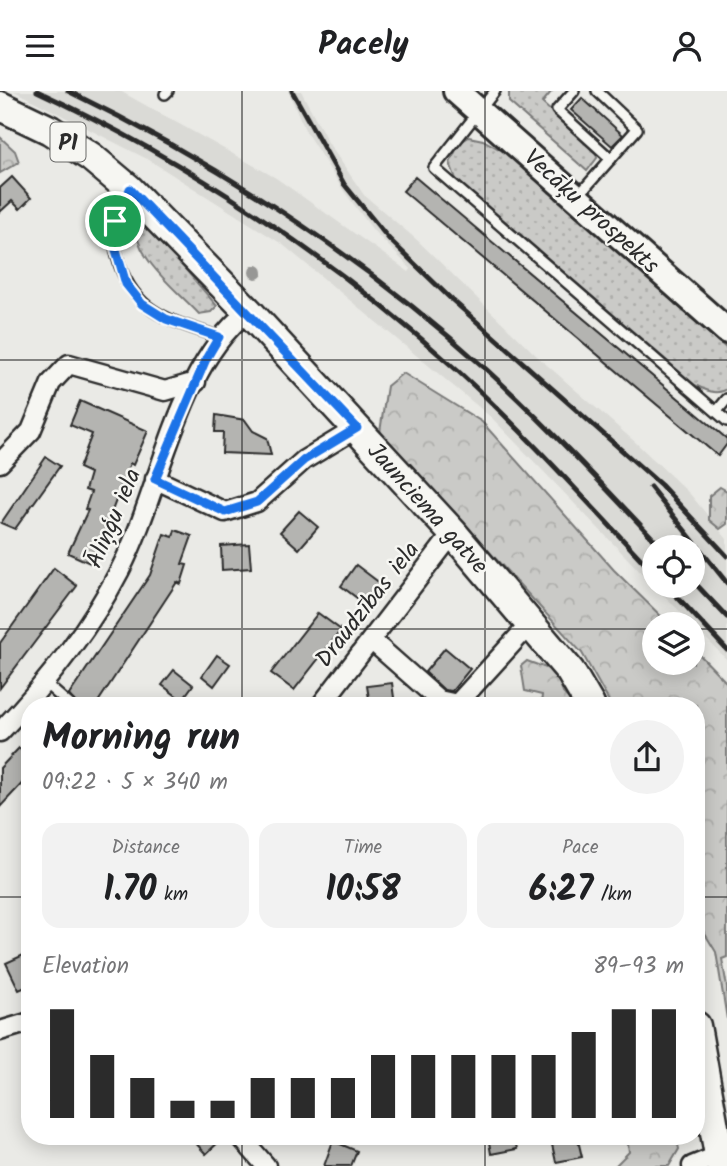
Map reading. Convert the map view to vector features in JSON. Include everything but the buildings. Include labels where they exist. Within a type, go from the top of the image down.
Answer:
[{"type":"main road","name":"Vecāķu prospekts","points":[[456,91],[727,331]]},
{"type":"main road","name":"Jaunciema gatve","points":[[0,106],[50,130],[91,157],[130,189],[248,311],[453,533],[569,671],[585,697]]},
{"type":"main road","points":[[705,1076],[720,1161]]},
{"type":"street","name":"Āliņģu iela","points":[[34,697],[46,684],[121,570],[155,479],[196,382],[219,337],[248,311]]},
{"type":"street","points":[[0,463],[31,431],[51,383],[69,364],[165,391],[196,382]]},
{"type":"street","points":[[155,479],[225,512],[257,502],[304,460],[357,428]]},
{"type":"street","name":"Draudzības iela","points":[[327,697],[453,533]]},
{"type":"street","points":[[463,697],[530,624]]},
{"type":"street","points":[[371,640],[436,697]]},
{"type":"street","name":"Āliņģu iela","points":[[0,732],[21,710]]},
{"type":"street","points":[[0,1031],[21,1025]]},
{"type":"street","points":[[248,1145],[266,1166]]},
{"type":"street","points":[[692,1166],[720,1161]]},
{"type":"lane","points":[[495,91],[434,167],[727,421]]},
{"type":"lane","points":[[574,91],[557,110],[611,159]]},
{"type":"lane","points":[[577,198],[637,129],[597,91]]},
{"type":"lane","points":[[130,189],[112,236],[126,284],[142,304],[166,319],[219,337]]},
{"type":"lane","points":[[717,411],[727,399]]},
{"type":"lane","points":[[46,684],[61,697]]},
{"type":"shaded area","points":[[14,91],[120,91],[276,178],[409,272],[411,269],[373,230],[343,190],[306,132],[288,91],[301,91],[329,144],[364,195],[417,240],[540,359],[690,494],[727,539],[727,660],[705,637],[705,612],[680,612],[667,598],[705,598],[705,535],[642,535],[642,574],[492,418],[282,244],[149,160]]},
{"type":"green space","points":[[509,91],[552,91],[542,103],[596,152],[597,158],[587,171],[509,102]]},
{"type":"green space","points":[[0,137],[15,151],[19,162],[0,173]]},
{"type":"green space","points":[[469,137],[483,140],[506,153],[727,349],[727,389],[715,392],[695,385],[456,179],[450,163],[459,143]]},
{"type":"green space","points":[[135,211],[217,306],[211,312],[199,314],[165,281],[145,256],[135,227]]},
{"type":"green space","points":[[403,373],[482,422],[614,570],[657,612],[642,612],[642,675],[705,675],[705,660],[727,683],[727,957],[722,959],[727,987],[727,1019],[716,952],[705,934],[705,697],[607,697],[582,653],[380,432],[387,386]]},
{"type":"green space","points":[[720,487],[727,491],[727,524],[720,529],[709,520],[709,496]]},
{"type":"green space","points":[[527,661],[557,672],[563,693],[567,697],[542,697],[525,691],[521,666]]},
{"type":"green space","points":[[628,1145],[678,1145],[679,1149],[669,1166],[615,1166],[629,1152]]},
{"type":"railway","points":[[37,91],[94,119],[205,181],[311,252],[362,290],[459,372],[510,420],[642,560]]},
{"type":"railway","points":[[68,91],[124,119],[234,182],[288,216],[390,289],[510,391],[650,535]]},
{"type":"railway","points":[[292,91],[344,184],[389,239],[450,298],[661,485],[727,556]]},
{"type":"railway","points":[[650,487],[727,583]]},
{"type":"railway","points":[[705,594],[727,617]]},
{"type":"railway","points":[[678,598],[727,650]]},
{"type":"route","points":[[130,189],[357,428],[304,460],[257,502],[225,512],[155,479],[167,455],[172,434],[206,359],[219,337],[166,319],[142,304],[126,284],[116,255],[112,236],[115,221],[130,189]]}]
